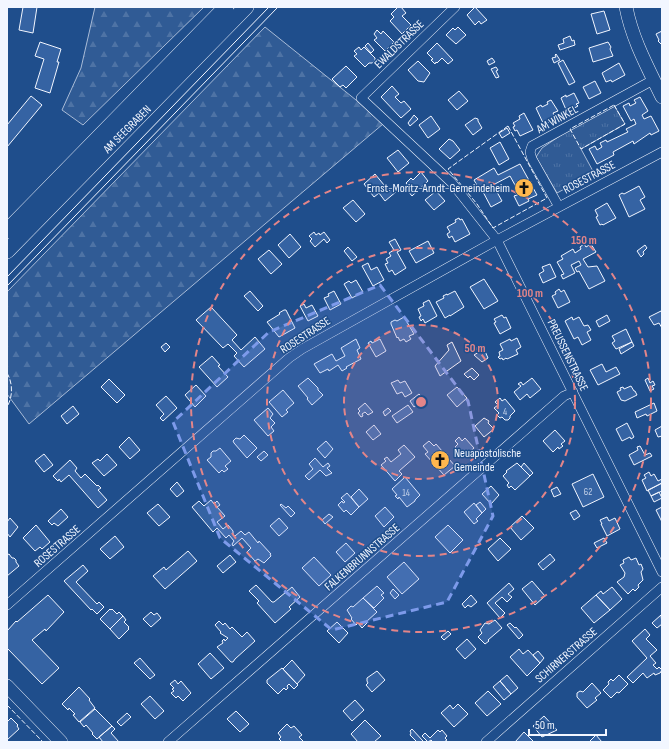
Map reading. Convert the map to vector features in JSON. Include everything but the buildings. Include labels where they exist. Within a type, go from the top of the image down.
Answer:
[{"type":"main road","name":"AM SEEGRABEN","points":[[7,231],[226,7]]},
{"type":"main road","name":"AM SEEGRABEN","points":[[7,252],[246,7]]},
{"type":"street","name":"EWALDSTRASSE","points":[[361,98],[455,7]]},
{"type":"street","points":[[626,7],[635,39],[662,97]]},
{"type":"street","name":"AM WINKEL","points":[[559,207],[532,159],[530,152],[532,146],[653,80]]},
{"type":"street","name":"PREUSSENSTRASSE","points":[[361,98],[452,183],[497,240],[662,572]]},
{"type":"street","name":"ROSESTRASSE","points":[[7,605],[302,348],[497,240],[662,152]]},
{"type":"street","name":"FALKENBRUNNSTRASSE","points":[[168,742],[564,396],[573,392]]},
{"type":"street","name":"SCHIRNERSTRASSE","points":[[486,742],[662,587]]},
{"type":"street","points":[[7,686],[61,742]]},
{"type":"highlighted area","points":[[380,285],[468,401],[493,516],[447,602],[332,630],[220,538],[173,422],[269,332]]},
{"type":"green space","points":[[95,7],[204,7],[83,125],[62,110],[81,68]]},
{"type":"green space","points":[[265,27],[356,100],[383,124],[29,424],[7,394],[7,292]]},
{"type":"green space","points":[[614,105],[625,124],[581,149],[594,173],[557,193],[536,157],[542,148],[570,129]]},
{"type":"tram line","points":[[7,277],[269,7]]},
{"type":"tram line","points":[[7,286],[278,7]]},
{"type":"fence","points":[[614,105],[625,124],[581,149],[570,129],[614,105]]},
{"type":"fence","points":[[508,126],[547,198],[493,228],[477,204],[448,169],[508,126]]},
{"type":"fence","points":[[7,373],[12,390],[7,407]]},
{"type":"fence","points":[[7,705],[43,742]]},
{"type":"place","name":"Ernst-Moritz-Arndt-Gemeindeheim","points":[[524,188]]},
{"type":"place","name":"Neuapostolische Gemeinde","points":[[440,460]]}]
